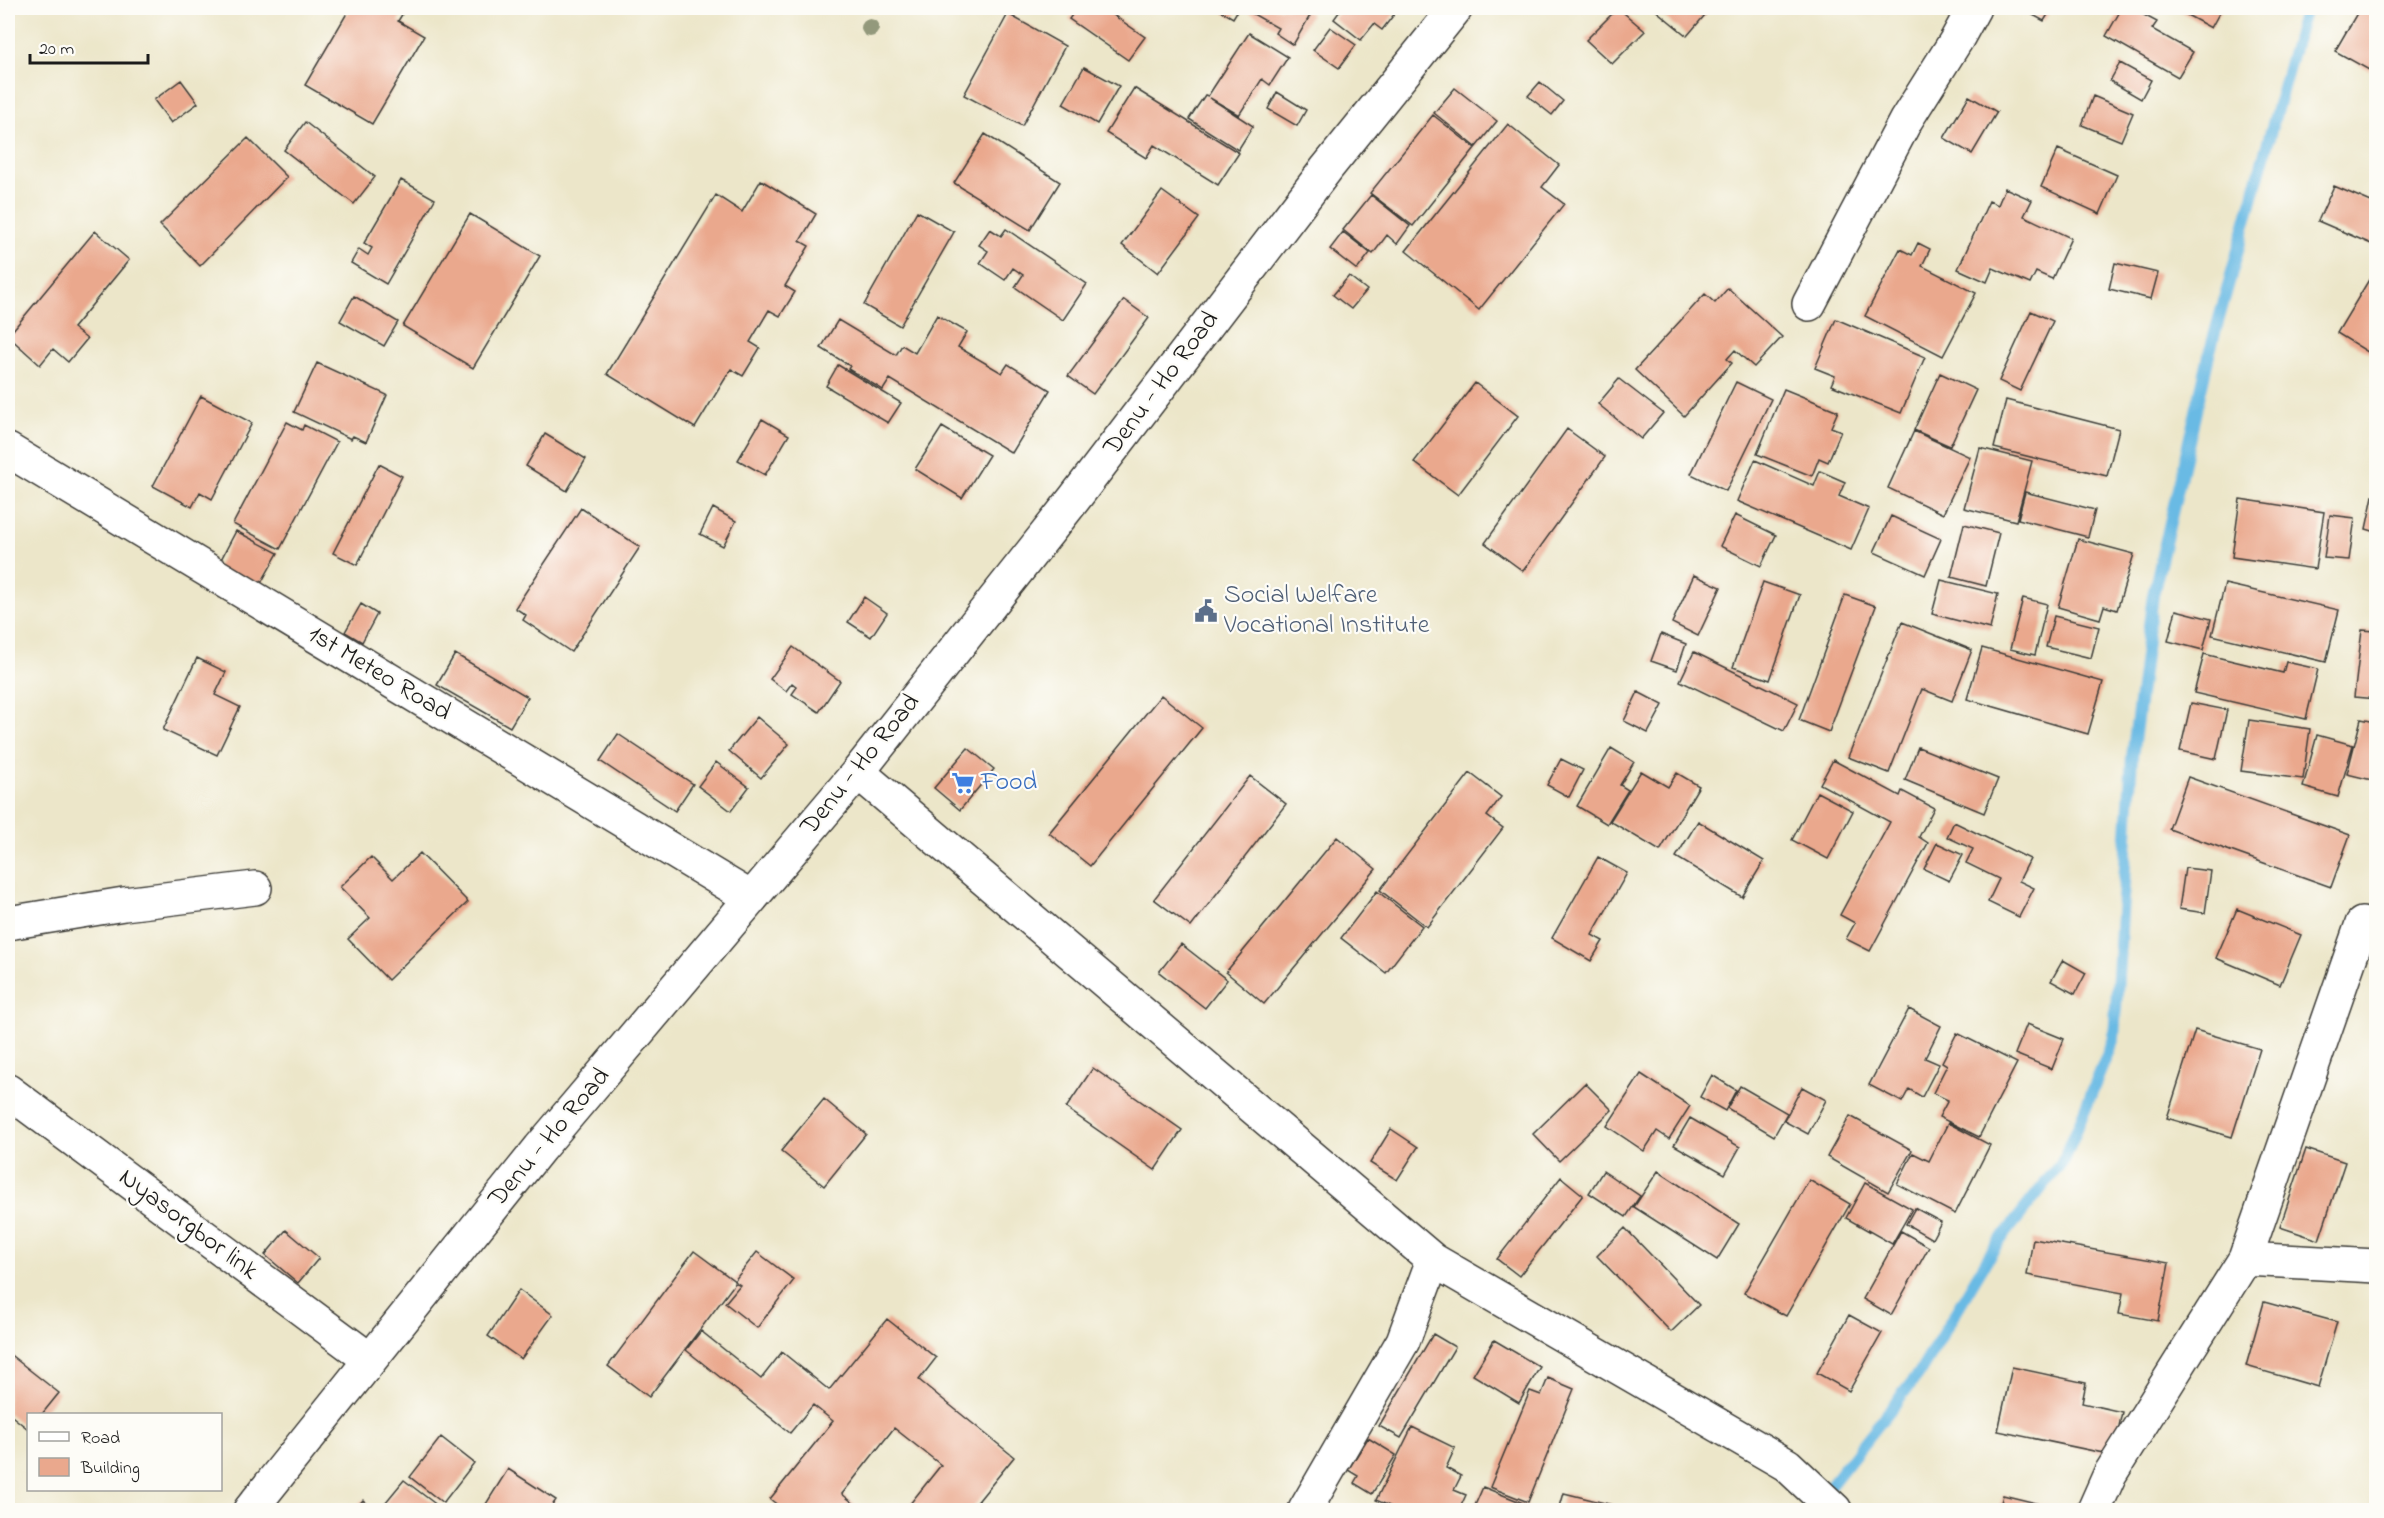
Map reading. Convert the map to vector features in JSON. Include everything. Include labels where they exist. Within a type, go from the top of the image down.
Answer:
[{"type":"street","name":"Denu - Ho Road","points":[[250,1510],[540,1148],[858,772],[1074,499],[1327,168],[1456,8]]},
{"type":"street","points":[[1809,304],[1906,120],[1974,8]]},
{"type":"street","name":"1st Meteo Road","points":[[8,450],[751,898]]},
{"type":"street","points":[[858,772],[1433,1260],[1787,1466],[1835,1510]]},
{"type":"street","points":[[8,922],[124,904],[255,888]]},
{"type":"street","points":[[2094,1510],[2110,1474],[2245,1259],[2361,924]]},
{"type":"street","name":"Nyasorgbor link","points":[[8,1091],[369,1359]]},
{"type":"street","points":[[2245,1259],[2376,1266]]},
{"type":"street","points":[[1305,1510],[1402,1341],[1433,1260]]},
{"type":"building","points":[[350,8],[406,8],[398,21],[424,36],[372,124],[305,85]]},
{"type":"building","points":[[1077,8],[1103,8],[1145,37],[1128,60],[1069,19]]},
{"type":"building","points":[[1216,8],[1239,8],[1233,18]]},
{"type":"building","points":[[1247,8],[1300,8],[1311,14],[1293,45],[1275,33],[1278,28],[1246,10]]},
{"type":"building","points":[[1342,8],[1399,8],[1382,30],[1374,24],[1361,40],[1334,19]]},
{"type":"building","points":[[1618,8],[1645,31],[1612,64],[1586,40]]},
{"type":"building","points":[[1653,8],[1711,8],[1687,36]]},
{"type":"building","points":[[2020,8],[2052,8],[2044,21]]},
{"type":"building","points":[[2122,8],[2131,8],[2157,22],[2152,29],[2193,52],[2178,77],[2106,36]]},
{"type":"building","points":[[2174,8],[2222,8],[2211,28]]},
{"type":"building","points":[[2360,8],[2376,8],[2376,57],[2369,70],[2335,51]]},
{"type":"building","points":[[1008,14],[1065,46],[1022,126],[964,95]]},
{"type":"building","points":[[1330,27],[1356,45],[1339,68],[1313,50]]},
{"type":"building","points":[[1249,33],[1288,57],[1270,85],[1262,79],[1239,115],[1210,98],[1253,126],[1238,150],[1189,119],[1205,95],[1208,96]]},
{"type":"building","points":[[2120,63],[2151,80],[2141,99],[2110,81]]},
{"type":"building","points":[[1084,67],[1119,86],[1097,124],[1063,104]]},
{"type":"building","points":[[181,80],[198,103],[171,123],[154,100]]},
{"type":"building","points":[[1540,82],[1563,101],[1552,115],[1528,96]]},
{"type":"building","points":[[1134,88],[1239,153],[1218,185],[1154,145],[1146,158],[1106,133]]},
{"type":"building","points":[[1455,88],[1497,121],[1476,147],[1434,113]]},
{"type":"building","points":[[1277,92],[1306,110],[1297,126],[1268,109]]},
{"type":"building","points":[[1969,96],[1997,112],[1972,154],[1944,138]]},
{"type":"building","points":[[2093,96],[2133,113],[2121,141],[2082,125]]},
{"type":"building","points":[[1433,115],[1475,148],[1413,226],[1370,193]]},
{"type":"building","points":[[305,122],[375,177],[354,204],[284,150]]},
{"type":"building","points":[[1508,124],[1559,165],[1542,187],[1564,204],[1479,310],[1406,251]]},
{"type":"building","points":[[985,134],[1060,182],[1030,230],[954,183]]},
{"type":"building","points":[[248,138],[287,177],[200,266],[160,225]]},
{"type":"building","points":[[2058,149],[2117,175],[2100,214],[2041,187]]},
{"type":"building","points":[[401,180],[435,199],[386,284],[351,263],[359,249],[368,255],[372,248],[364,243]]},
{"type":"building","points":[[761,180],[816,214],[800,241],[809,246],[785,286],[795,292],[780,316],[769,310],[750,342],[760,348],[743,376],[731,369],[695,428],[607,374],[716,195],[742,212]]},
{"type":"building","points":[[2334,186],[2376,204],[2376,246],[2318,221]]},
{"type":"building","points":[[2005,188],[2032,200],[2024,216],[2071,238],[2052,279],[2036,272],[2030,284],[1993,268],[1987,282],[1958,269],[1989,201],[1998,205]]},
{"type":"building","points":[[1162,191],[1199,218],[1158,273],[1122,245]]},
{"type":"building","points":[[1371,195],[1410,226],[1397,244],[1387,235],[1373,254],[1343,230]]},
{"type":"building","points":[[917,211],[954,232],[900,326],[864,305]]},
{"type":"building","points":[[470,214],[540,256],[473,368],[403,326]]},
{"type":"building","points":[[990,229],[1001,236],[1006,229],[1087,284],[1063,320],[1015,287],[1023,275],[1013,268],[1005,280],[980,263],[988,251],[979,245]]},
{"type":"building","points":[[95,231],[129,260],[73,328],[87,339],[68,362],[53,349],[40,365],[8,336]]},
{"type":"building","points":[[1343,232],[1370,253],[1357,270],[1330,249]]},
{"type":"building","points":[[1918,243],[1930,249],[1922,266],[1976,293],[1943,356],[1865,316],[1900,249],[1912,255]]},
{"type":"building","points":[[2115,263],[2158,273],[2151,299],[2109,289]]},
{"type":"building","points":[[2376,268],[2376,345],[2371,354],[2337,333]]},
{"type":"building","points":[[1349,276],[1367,290],[1351,309],[1333,295]]},
{"type":"building","points":[[1728,288],[1782,337],[1754,367],[1735,350],[1727,359],[1732,363],[1684,416],[1635,370],[1705,294],[1715,303]]},
{"type":"building","points":[[354,296],[398,322],[384,346],[340,321]]},
{"type":"building","points":[[1124,300],[1149,318],[1093,394],[1068,376]]},
{"type":"building","points":[[2031,311],[2053,321],[2020,391],[1999,381]]},
{"type":"building","points":[[937,315],[967,332],[958,347],[1002,373],[1008,364],[1050,390],[1012,453],[890,379],[883,390],[848,369],[850,366],[821,348],[838,320],[896,355],[902,345],[915,353]]},
{"type":"building","points":[[1836,319],[1925,357],[1901,413],[1831,385],[1835,376],[1815,368]]},
{"type":"building","points":[[317,363],[387,395],[366,442],[353,436],[351,439],[294,412]]},
{"type":"building","points":[[838,365],[901,403],[888,423],[826,386]]},
{"type":"building","points":[[1940,373],[1976,390],[1950,446],[1914,430]]},
{"type":"building","points":[[1619,379],[1663,413],[1641,439],[1598,404]]},
{"type":"building","points":[[1736,382],[1771,399],[1726,491],[1691,474]]},
{"type":"building","points":[[1475,383],[1518,416],[1458,495],[1414,462]]},
{"type":"building","points":[[1784,389],[1838,411],[1831,427],[1841,431],[1828,462],[1819,458],[1812,476],[1757,454]]},
{"type":"building","points":[[201,396],[252,423],[212,499],[200,492],[192,507],[153,486]]},
{"type":"building","points":[[2006,400],[2119,429],[2107,476],[1994,448]]},
{"type":"building","points":[[762,419],[789,435],[765,475],[738,460]]},
{"type":"building","points":[[287,422],[302,430],[304,425],[337,442],[280,549],[233,524]]},
{"type":"building","points":[[942,427],[989,455],[962,498],[915,469]]},
{"type":"building","points":[[1567,429],[1605,457],[1523,571],[1485,543]]},
{"type":"building","points":[[1914,431],[1970,457],[1943,514],[1888,488]]},
{"type":"building","points":[[545,434],[586,459],[567,491],[526,466]]},
{"type":"building","points":[[1980,448],[2032,461],[2016,521],[1964,508]]},
{"type":"building","points":[[1755,460],[1814,486],[1820,471],[1845,482],[1839,496],[1869,509],[1851,550],[1737,501]]},
{"type":"building","points":[[379,464],[402,476],[357,565],[333,553]]},
{"type":"building","points":[[2025,492],[2095,510],[2088,537],[2018,519]]},
{"type":"building","points":[[2373,496],[2376,497],[2376,532],[2366,529]]},
{"type":"building","points":[[2240,499],[2324,512],[2315,569],[2232,557]]},
{"type":"building","points":[[581,508],[640,547],[571,652],[523,620],[526,615],[515,608]]},
{"type":"building","points":[[713,508],[736,521],[723,546],[700,534]]},
{"type":"building","points":[[1735,515],[1776,535],[1761,566],[1720,546]]},
{"type":"building","points":[[2330,515],[2355,518],[2349,560],[2324,558]]},
{"type":"building","points":[[1891,516],[1941,539],[1925,575],[1874,552]]},
{"type":"building","points":[[1964,524],[1999,533],[1986,586],[1951,577]]},
{"type":"building","points":[[236,531],[278,553],[256,592],[215,571]]},
{"type":"building","points":[[2078,539],[2134,554],[2117,610],[2104,606],[2100,619],[2058,607]]},
{"type":"building","points":[[1694,575],[1721,587],[1698,636],[1672,623]]},
{"type":"building","points":[[1941,580],[1998,594],[1990,629],[1932,614]]},
{"type":"building","points":[[1763,582],[1800,595],[1770,680],[1733,667]]},
{"type":"building","points":[[2225,584],[2339,610],[2326,662],[2212,635]]},
{"type":"building","points":[[1845,595],[1876,606],[1829,732],[1799,720]]},
{"type":"building","points":[[864,597],[887,613],[871,637],[848,622]]},
{"type":"building","points":[[2023,598],[2047,604],[2035,655],[2010,649]]},
{"type":"building","points":[[361,604],[377,614],[362,642],[345,632]]},
{"type":"building","points":[[2176,610],[2211,619],[2203,650],[2168,641]]},
{"type":"building","points":[[2054,616],[2099,627],[2091,658],[2046,647]]},
{"type":"building","points":[[1902,622],[1972,650],[1952,701],[1922,689],[1889,773],[1848,757]]},
{"type":"building","points":[[2362,630],[2376,631],[2376,699],[2354,697]]},
{"type":"building","points":[[1661,634],[1686,644],[1677,670],[1651,661]]},
{"type":"building","points":[[793,647],[840,681],[819,712],[792,694],[797,687],[792,683],[786,691],[770,679]]},
{"type":"building","points":[[1982,648],[2103,682],[2088,734],[1967,699]]},
{"type":"building","points":[[1694,652],[1798,703],[1784,731],[1680,681]]},
{"type":"building","points":[[455,654],[528,697],[510,727],[437,685]]},
{"type":"building","points":[[2204,654],[2283,673],[2286,662],[2318,669],[2306,719],[2194,693]]},
{"type":"building","points":[[197,658],[226,672],[215,695],[240,707],[217,755],[163,730]]},
{"type":"building","points":[[1638,692],[1663,705],[1648,733],[1624,721]]},
{"type":"building","points":[[1161,695],[1202,728],[1090,866],[1049,833]]},
{"type":"building","points":[[2191,703],[2227,710],[2216,759],[2180,751]]},
{"type":"building","points":[[757,717],[789,744],[761,778],[729,751]]},
{"type":"building","points":[[2361,719],[2376,722],[2376,781],[2347,774]]},
{"type":"building","points":[[2249,720],[2310,729],[2303,779],[2241,771]]},
{"type":"building","points":[[618,734],[693,784],[675,811],[600,761]]},
{"type":"building","points":[[2317,735],[2353,745],[2338,797],[2303,787]]},
{"type":"building","points":[[1918,747],[1998,779],[1984,813],[1905,780]]},
{"type":"building","points":[[968,748],[994,769],[960,810],[934,788]]},
{"type":"building","points":[[1611,748],[1634,762],[1620,785],[1628,790],[1607,824],[1577,806]]},
{"type":"building","points":[[1561,759],[1583,770],[1569,797],[1547,785]]},
{"type":"building","points":[[1833,760],[1900,796],[1902,791],[1934,808],[1919,837],[1928,843],[1870,951],[1846,939],[1855,923],[1840,915],[1890,822],[1820,784]]},
{"type":"building","points":[[716,762],[749,787],[731,811],[698,786]]},
{"type":"building","points":[[1641,771],[1668,787],[1677,773],[1699,786],[1660,851],[1610,821]]},
{"type":"building","points":[[1470,773],[1501,797],[1487,816],[1503,828],[1427,927],[1380,890]]},
{"type":"building","points":[[1250,776],[1286,804],[1191,927],[1154,899]]},
{"type":"building","points":[[2188,777],[2350,835],[2331,887],[2169,829]]},
{"type":"building","points":[[1817,792],[1853,811],[1828,859],[1792,840]]},
{"type":"building","points":[[1698,821],[1764,861],[1742,897],[1676,857]]},
{"type":"building","points":[[1954,822],[2030,859],[2019,881],[2034,888],[2019,917],[1988,902],[1999,879],[1966,863],[1973,849],[1947,837]]},
{"type":"building","points":[[1337,837],[1376,869],[1264,1004],[1226,972]]},
{"type":"building","points":[[1937,843],[1963,855],[1949,881],[1924,869]]},
{"type":"building","points":[[420,853],[468,902],[388,980],[348,939],[370,918],[340,887],[371,857],[393,879]]},
{"type":"building","points":[[1598,857],[1627,873],[1592,935],[1603,941],[1591,961],[1552,938]]},
{"type":"building","points":[[2185,868],[2211,871],[2205,913],[2179,909]]},
{"type":"building","points":[[1377,891],[1422,926],[1386,973],[1341,938]]},
{"type":"building","points":[[2237,909],[2301,935],[2280,985],[2216,958]]},
{"type":"building","points":[[1181,944],[1227,980],[1205,1008],[1159,972]]},
{"type":"building","points":[[2063,960],[2086,973],[2075,994],[2051,981]]},
{"type":"building","points":[[1909,1009],[1941,1026],[1925,1058],[1939,1064],[1922,1097],[1909,1089],[1902,1102],[1869,1085]]},
{"type":"building","points":[[2027,1024],[2064,1039],[2052,1069],[2015,1054]]},
{"type":"building","points":[[2195,1030],[2260,1049],[2232,1137],[2167,1118]]},
{"type":"building","points":[[1957,1033],[2017,1063],[1979,1137],[1939,1117],[1948,1100],[1933,1093],[1947,1065],[1942,1062]]},
{"type":"building","points":[[1093,1068],[1182,1130],[1155,1170],[1066,1108]]},
{"type":"building","points":[[1641,1074],[1690,1106],[1669,1139],[1657,1131],[1644,1151],[1607,1126]]},
{"type":"building","points":[[1712,1075],[1736,1090],[1725,1111],[1700,1097]]},
{"type":"building","points":[[1585,1083],[1612,1110],[1559,1161],[1533,1134]]},
{"type":"building","points":[[1740,1086],[1787,1113],[1774,1136],[1727,1108]]},
{"type":"building","points":[[1802,1087],[1826,1100],[1808,1134],[1784,1121]]},
{"type":"building","points":[[824,1099],[866,1134],[824,1186],[781,1151]]},
{"type":"building","points":[[1850,1116],[1912,1150],[1888,1192],[1827,1157]]},
{"type":"building","points":[[1690,1118],[1740,1147],[1725,1174],[1674,1145]]},
{"type":"building","points":[[1948,1123],[1990,1145],[1955,1214],[1897,1184],[1913,1153],[1929,1161]]},
{"type":"building","points":[[1391,1129],[1418,1147],[1397,1180],[1370,1163]]},
{"type":"building","points":[[2306,1149],[2345,1162],[2319,1240],[2280,1227]]},
{"type":"building","points":[[1603,1171],[1640,1196],[1626,1217],[1589,1193]]},
{"type":"building","points":[[1658,1171],[1739,1224],[1717,1260],[1634,1207]]},
{"type":"building","points":[[1561,1177],[1583,1195],[1519,1276],[1497,1259]]},
{"type":"building","points":[[1809,1180],[1850,1204],[1786,1316],[1744,1293]]},
{"type":"building","points":[[1865,1183],[1912,1209],[1892,1244],[1846,1218]]},
{"type":"building","points":[[1915,1208],[1941,1222],[1932,1239],[1906,1224]]},
{"type":"building","points":[[1625,1228],[1699,1305],[1671,1332],[1597,1256]]},
{"type":"building","points":[[286,1230],[319,1258],[298,1283],[265,1255]]},
{"type":"building","points":[[1901,1231],[1929,1247],[1891,1315],[1863,1299]]},
{"type":"building","points":[[2033,1239],[2169,1263],[2158,1321],[2119,1314],[2123,1293],[2027,1275]]},
{"type":"building","points":[[694,1251],[736,1282],[649,1397],[608,1366]]},
{"type":"building","points":[[757,1252],[794,1280],[757,1328],[725,1303],[740,1285],[734,1281]]},
{"type":"building","points":[[519,1290],[553,1315],[521,1359],[488,1336]]},
{"type":"building","points":[[2264,1302],[2337,1322],[2318,1387],[2246,1366]]},
{"type":"building","points":[[1849,1315],[1882,1333],[1849,1391],[1817,1373]]},
{"type":"building","points":[[887,1319],[936,1358],[919,1380],[1014,1457],[971,1510],[905,1510],[941,1465],[894,1428],[842,1494],[862,1510],[784,1510],[770,1499],[833,1421],[813,1405],[790,1433],[686,1350],[701,1331],[761,1379],[782,1352],[829,1390]]},
{"type":"building","points":[[1433,1334],[1455,1347],[1401,1438],[1379,1426]]},
{"type":"building","points":[[1494,1340],[1540,1367],[1519,1403],[1473,1375]]},
{"type":"building","points":[[8,1353],[59,1393],[43,1413],[27,1413],[27,1428],[8,1413]]},
{"type":"building","points":[[2012,1367],[2086,1383],[2082,1403],[2122,1412],[2113,1455],[1998,1431]]},
{"type":"building","points":[[1548,1378],[1574,1389],[1528,1502],[1490,1487],[1530,1391],[1541,1395]]},
{"type":"building","points":[[1412,1427],[1455,1448],[1446,1468],[1461,1476],[1454,1490],[1466,1495],[1459,1510],[1398,1510],[1376,1500]]},
{"type":"building","points":[[441,1437],[474,1463],[443,1503],[410,1477]]},
{"type":"building","points":[[1368,1438],[1396,1455],[1372,1494],[1354,1483],[1358,1476],[1348,1470]]},
{"type":"building","points":[[508,1469],[556,1500],[549,1510],[495,1510],[486,1504]]},
{"type":"building","points":[[404,1480],[438,1506],[434,1510],[395,1510],[385,1503]]},
{"type":"building","points":[[1483,1487],[1528,1505],[1526,1510],[1473,1510]]},
{"type":"building","points":[[1564,1493],[1613,1505],[1612,1510],[1559,1510]]},
{"type":"building","points":[[2003,1495],[2064,1510],[1999,1510]]},
{"type":"building","points":[[363,1500],[374,1510],[354,1510]]},
{"type":"waterway","points":[[1811,1510],[1920,1372],[1992,1251],[2065,1158],[2114,1038],[2132,757],[2153,595],[2210,351],[2305,8]]},
{"type":"place","name":"Social Welfare Vocational Institute","points":[[1206,611]]},
{"type":"place","name":"Food","points":[[963,783]]}]
